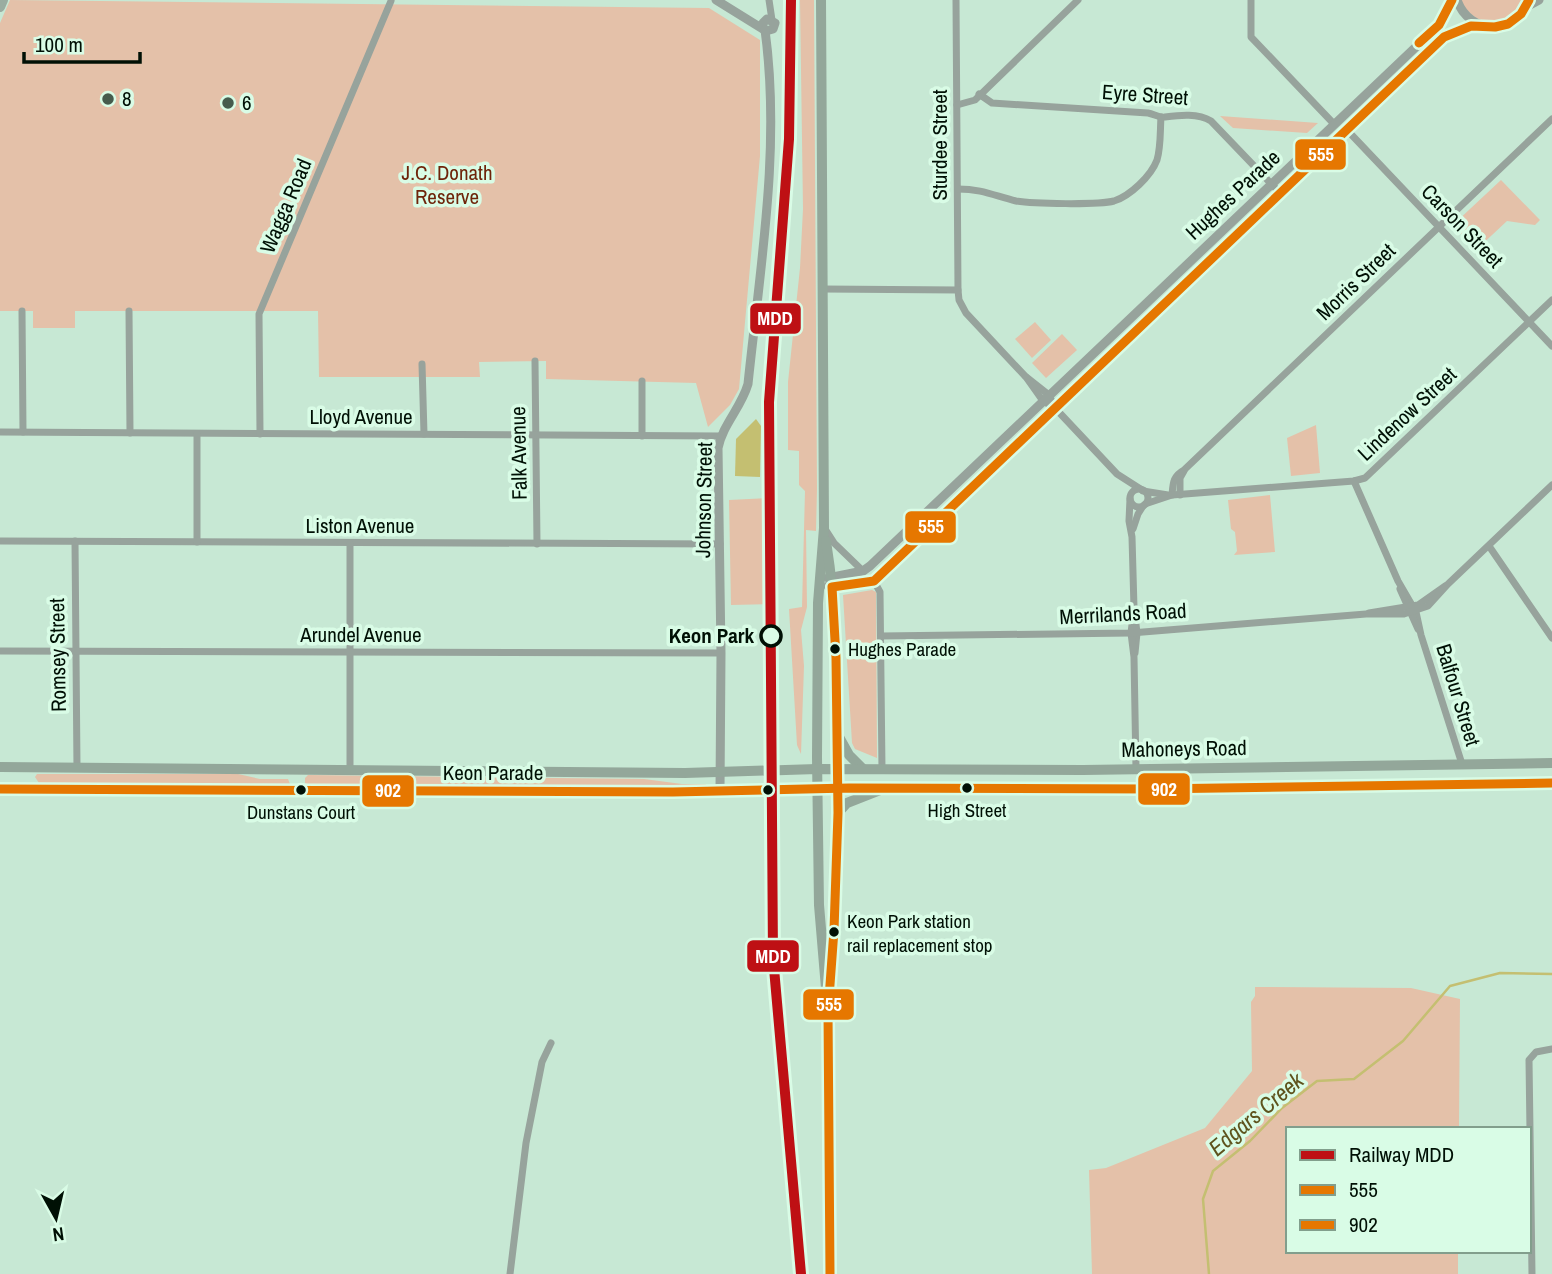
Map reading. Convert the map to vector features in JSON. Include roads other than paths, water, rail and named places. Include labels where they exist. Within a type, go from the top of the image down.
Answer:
[{"type":"main road","points":[[0,7],[3,0]]},
{"type":"main road","points":[[821,0],[824,528],[820,582],[817,769],[819,905],[828,1012],[830,1274]]},
{"type":"main road","points":[[824,528],[832,582],[838,735],[834,930],[828,1012]]},
{"type":"main road","points":[[838,735],[849,755],[863,769]]},
{"type":"main road","name":"Mahoneys Road","points":[[817,769],[1136,769],[1552,763]]},
{"type":"main road","name":"Keon Parade","points":[[0,768],[635,773],[817,769]]},
{"type":"main road","points":[[25,768],[26,789]]},
{"type":"main road","points":[[1228,768],[1228,788]]},
{"type":"main road","points":[[300,769],[300,792]]},
{"type":"main road","points":[[916,789],[916,778],[921,769]]},
{"type":"main road","name":"Mahoneys Road","points":[[818,789],[1228,788],[1552,783]]},
{"type":"main road","name":"Keon Parade","points":[[0,789],[300,792],[818,789]]},
{"type":"main road","points":[[838,813],[847,803],[882,789]]},
{"type":"street","name":"Wagga Road","points":[[260,433],[259,314],[392,0]]},
{"type":"street","points":[[716,0],[755,26],[767,25]]},
{"type":"street","name":"Johnson Street","points":[[720,791],[718,448],[721,436],[739,408],[748,384],[770,151],[767,25],[769,0]]},
{"type":"street","name":"Sturdee Street","points":[[956,0],[958,290]]},
{"type":"street","points":[[957,105],[970,102],[1078,0]]},
{"type":"street","points":[[1251,0],[1251,37],[1335,124],[1347,130]]},
{"type":"street","points":[[1454,0],[1463,12],[1480,25]]},
{"type":"street","name":"Hughes Parade","points":[[863,571],[1439,25],[1454,0]]},
{"type":"street","points":[[1527,3],[1539,0]]},
{"type":"street","name":"Hughes Parade","points":[[874,581],[1444,37],[1457,30],[1480,25],[1498,27],[1507,24],[1521,14],[1527,3]]},
{"type":"street","name":"Eyre Street","points":[[958,91],[971,96],[979,94],[992,103],[1148,113],[1161,117],[1172,114],[1208,118],[1280,193]]},
{"type":"street","points":[[958,189],[986,191],[1011,200],[1028,202],[1116,200],[1129,193],[1152,170],[1158,158],[1161,117]]},
{"type":"street","name":"Morris Street","points":[[1177,495],[1184,470],[1552,119]]},
{"type":"street","name":"Carson Street","points":[[1347,130],[1552,346]]},
{"type":"street","points":[[822,289],[958,290],[959,300],[966,313],[1117,474],[1148,497],[1135,522],[1132,537]]},
{"type":"street","name":"Lindenow Street","points":[[1144,505],[1177,495],[1354,481],[1369,475],[1552,300]]},
{"type":"street","points":[[22,311],[23,432]]},
{"type":"street","points":[[129,311],[130,433]]},
{"type":"street","points":[[1123,324],[1133,334]]},
{"type":"street","name":"Falk Avenue","points":[[535,361],[537,544]]},
{"type":"street","points":[[422,363],[424,434]]},
{"type":"street","points":[[642,381],[642,436]]},
{"type":"street","name":"Lloyd Avenue","points":[[0,432],[721,436]]},
{"type":"street","points":[[197,434],[197,542]]},
{"type":"street","points":[[1117,474],[1135,506],[1144,505]]},
{"type":"street","name":"Balfour Street","points":[[1354,481],[1412,610],[1462,764]]},
{"type":"street","points":[[1412,610],[1434,601],[1448,584],[1552,485]]},
{"type":"street","points":[[1136,769],[1132,537],[1129,521],[1130,498],[1134,491],[1142,490]]},
{"type":"street","name":"Lindenow Street","points":[[1142,490],[1177,495]]},
{"type":"street","points":[[824,528],[834,543],[863,571],[832,582]]},
{"type":"street","name":"Liston Avenue","points":[[0,541],[720,544]]},
{"type":"street","name":"Romsey Street","points":[[75,541],[77,768]]},
{"type":"street","points":[[350,544],[350,769]]},
{"type":"street","points":[[1489,546],[1552,638]]},
{"type":"street","points":[[889,549],[899,558]]},
{"type":"street","points":[[820,582],[874,581],[880,592],[882,769]]},
{"type":"street","name":"Merrilands Road","points":[[881,636],[1134,633],[1412,610]]},
{"type":"street","name":"Arundel Avenue","points":[[0,650],[721,653]]},
{"type":"street","points":[[510,1274],[526,1143],[542,1062],[551,1043]]},
{"type":"street","points":[[1530,1127],[1529,1060],[1536,1052],[1548,1049]]},
{"type":"street","points":[[1531,1203],[1532,1274]]},
{"type":"waterway","name":"Edgars Creek","points":[[1209,1274],[1203,1199],[1213,1171],[1250,1141],[1282,1108],[1317,1081],[1354,1079],[1403,1041],[1450,986],[1500,973],[1552,974]]},
{"type":"rail line","name":"MDD","points":[[791,0],[789,139],[769,402],[773,957],[801,1274]]},
{"type":"place","name":"8","points":[[108,99]]},
{"type":"place","name":"6","points":[[228,103]]},
{"type":"place","name":"Keon Park","points":[[771,636]]},
{"type":"place","name":"Hughes Parade","points":[[835,649]]},
{"type":"place","name":"High Street","points":[[967,788]]},
{"type":"place","name":"Dunstans Court","points":[[301,790]]},
{"type":"place","name":"Keon Park station rail replacement stop","points":[[834,932]]},
{"type":"park label","name":"J.C. Donath Reserve","points":[[447,185]]}]
